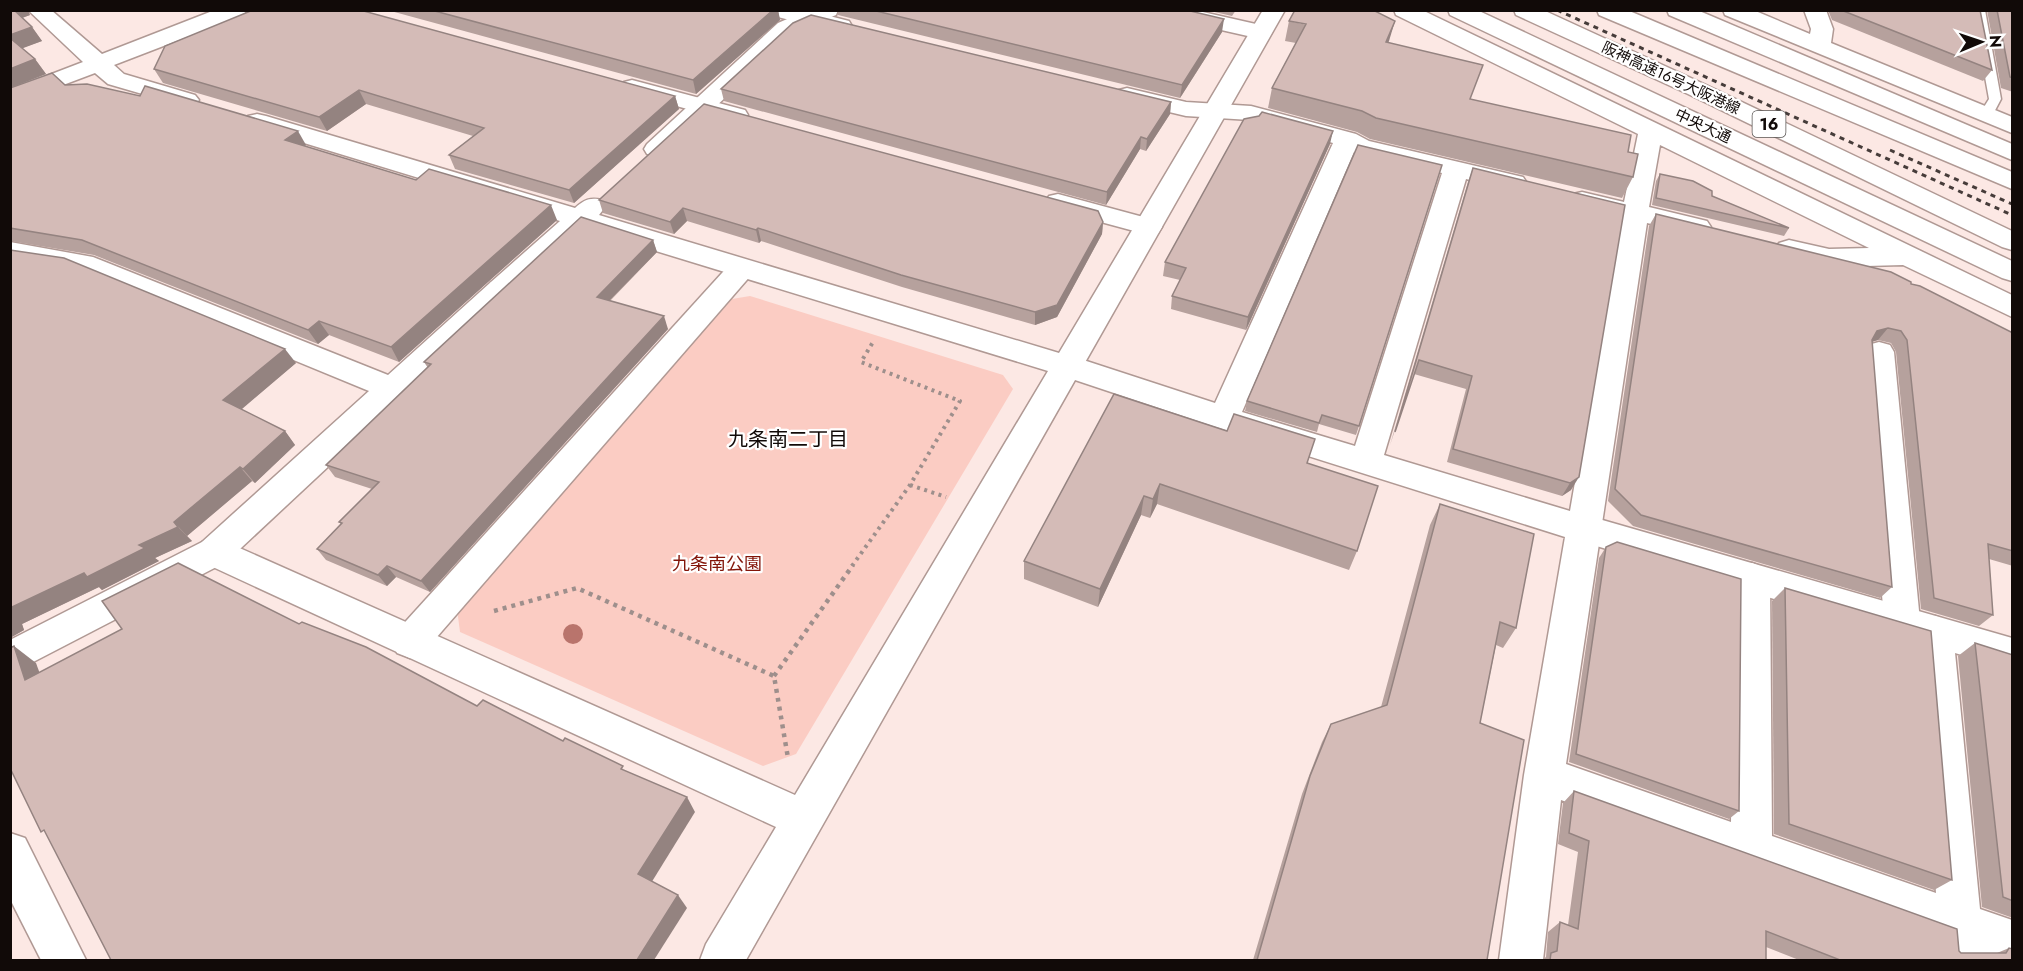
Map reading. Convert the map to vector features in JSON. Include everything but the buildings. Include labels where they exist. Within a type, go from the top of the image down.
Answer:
[{"type":"main road","points":[[38,10],[97,65],[116,79],[582,217],[742,268],[1068,366],[1224,418],[1585,529],[2013,654]]},
{"type":"main road","points":[[10,98],[236,10]]},
{"type":"main road","points":[[778,10],[820,14],[865,31]]},
{"type":"main road","points":[[722,960],[1268,21],[1162,10]]},
{"type":"main road","points":[[1404,10],[2013,307]]},
{"type":"main road","name":"中央大通","points":[[1458,10],[2013,272]]},
{"type":"main road","name":"阪神高速16号大阪港線","points":[[1524,10],[1696,89],[2013,241]]},
{"type":"main road","name":"阪神高速16号大阪港線","points":[[1607,10],[2013,181]]},
{"type":"main road","points":[[1677,10],[2013,153]]},
{"type":"main road","points":[[1733,10],[2013,126]]},
{"type":"main road","points":[[1815,10],[1822,29],[1819,46]]},
{"type":"main road","points":[[642,162],[786,28],[820,14]]},
{"type":"main road","points":[[611,81],[759,121]]},
{"type":"main road","points":[[1104,89],[1186,109],[1251,113],[1347,139],[1361,146],[1722,233]]},
{"type":"main road","points":[[1521,960],[1544,776],[1635,213],[1651,129]]},
{"type":"main road","points":[[1224,418],[1347,139]]},
{"type":"main road","points":[[1366,461],[1456,169]]},
{"type":"main road","points":[[10,658],[214,552],[607,193]]},
{"type":"main road","points":[[1034,196],[1149,227]]},
{"type":"main road","points":[[1766,243],[1829,258],[1908,256]]},
{"type":"main road","points":[[10,251],[83,263],[391,388]]},
{"type":"main road","points":[[420,631],[742,268]]},
{"type":"main road","points":[[1879,352],[1961,942]]},
{"type":"main road","points":[[214,552],[420,631],[804,819]]},
{"type":"main road","points":[[1751,849],[1752,578]]},
{"type":"main road","points":[[1544,776],[1751,849],[1961,942],[2013,942]]},
{"type":"main road","points":[[10,853],[64,960]]},
{"type":"lane","points":[[1979,10],[1995,99],[1986,115]]},
{"type":"path","points":[[789,765],[774,676],[910,485],[960,401],[861,362],[891,313]]},
{"type":"path","points":[[910,485],[955,500]]},
{"type":"path","points":[[420,631],[577,588],[774,676]]},
{"type":"green space","name":"九条南公園","points":[[750,296],[1003,375],[1013,389],[796,754],[763,766],[460,632],[457,609],[732,299]]},
{"type":"railway","points":[[1557,10],[2012,215]]},
{"type":"railway","points":[[1890,150],[2012,204]]},
{"type":"district","name":"九条南二丁目","points":[[788,439]]}]
